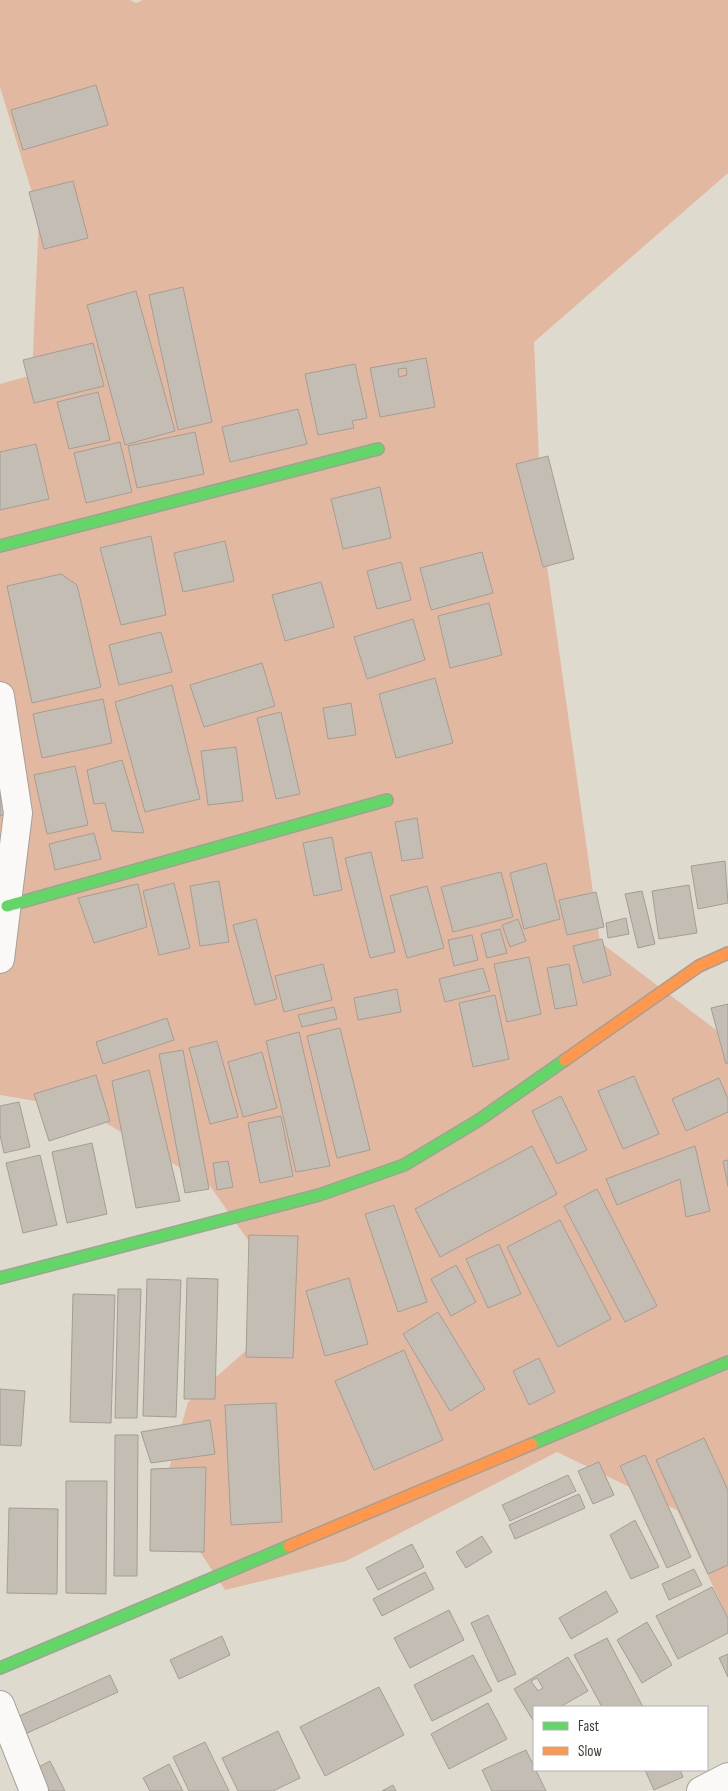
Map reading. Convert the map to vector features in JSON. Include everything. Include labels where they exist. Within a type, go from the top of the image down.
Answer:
[{"type":"street","points":[[0,546],[378,449]]},
{"type":"street","points":[[0,696],[18,813],[0,960]]},
{"type":"street","points":[[7,906],[387,800]]},
{"type":"street","points":[[0,1278],[318,1195],[404,1165],[480,1120],[699,966],[728,953]]},
{"type":"street","points":[[0,1668],[728,1362]]},
{"type":"street","points":[[0,1705],[34,1791]]},
{"type":"street","points":[[701,1791],[728,1777]]},
{"type":"shaded area","points":[[0,0],[130,0],[136,3],[143,0],[728,0],[728,173],[534,342],[542,530],[600,942],[728,1039],[728,1618],[677,1510],[557,1452],[346,1561],[225,1590],[162,1494],[188,1402],[295,1307],[210,1186],[83,1109],[0,1095],[0,384],[32,375],[39,216],[0,87]]},
{"type":"building","points":[[96,85],[108,125],[23,150],[11,110]]},
{"type":"building","points":[[73,181],[88,238],[44,249],[29,192]]},
{"type":"building","points":[[183,287],[212,422],[178,430],[149,295]]},
{"type":"building","points":[[136,291],[175,431],[125,445],[87,305]]},
{"type":"building","points":[[93,343],[104,386],[34,403],[23,360]]},
{"type":"building","points":[[426,358],[435,407],[380,417],[370,368]]},
{"type":"building","points":[[355,364],[367,418],[352,421],[354,428],[318,435],[305,374]]},
{"type":"building","points":[[406,368],[407,375],[399,377],[398,369]]},
{"type":"building","points":[[98,392],[110,440],[69,449],[57,402]]},
{"type":"building","points":[[298,409],[307,444],[230,462],[222,427]]},
{"type":"building","points":[[195,432],[204,474],[137,488],[128,446]]},
{"type":"building","points":[[120,442],[132,492],[86,503],[74,453]]},
{"type":"building","points":[[36,444],[49,499],[0,510],[0,452]]},
{"type":"building","points":[[548,456],[574,559],[543,567],[516,464]]},
{"type":"building","points":[[380,487],[391,538],[343,549],[331,499]]},
{"type":"building","points":[[151,536],[166,615],[121,625],[100,548]]},
{"type":"building","points":[[225,541],[234,581],[183,592],[174,553]]},
{"type":"building","points":[[482,552],[493,593],[431,610],[420,568]]},
{"type":"building","points":[[401,562],[411,600],[377,609],[367,571]]},
{"type":"building","points":[[61,574],[77,585],[101,687],[32,703],[7,586]]},
{"type":"building","points":[[321,582],[334,627],[285,641],[272,595]]},
{"type":"building","points":[[489,603],[502,655],[450,668],[438,616]]},
{"type":"building","points":[[413,619],[425,660],[367,679],[354,637]]},
{"type":"building","points":[[161,632],[172,672],[119,685],[109,645]]},
{"type":"building","points":[[262,663],[275,706],[204,727],[190,685]]},
{"type":"building","points":[[435,678],[453,743],[396,758],[379,694]]},
{"type":"building","points":[[172,685],[200,799],[145,812],[115,702]]},
{"type":"building","points":[[103,699],[112,743],[42,758],[33,714]]},
{"type":"building","points":[[351,703],[356,735],[328,739],[323,708]]},
{"type":"building","points":[[281,712],[300,794],[276,799],[257,718]]},
{"type":"building","points":[[236,747],[243,801],[208,805],[201,751]]},
{"type":"building","points":[[122,760],[144,833],[112,831],[105,803],[94,804],[87,770]]},
{"type":"building","points":[[75,766],[88,825],[47,834],[34,775]]},
{"type":"building","points":[[0,774],[9,814],[0,816]]},
{"type":"building","points":[[417,818],[423,858],[402,861],[395,822]]},
{"type":"building","points":[[94,833],[101,859],[55,870],[49,844]]},
{"type":"building","points":[[332,837],[342,890],[314,896],[303,843]]},
{"type":"building","points":[[371,852],[395,952],[370,958],[345,858]]},
{"type":"building","points":[[725,861],[728,903],[698,909],[691,866]]},
{"type":"building","points":[[546,863],[560,919],[524,929],[510,873]]},
{"type":"building","points":[[501,872],[513,917],[453,932],[441,887]]},
{"type":"building","points":[[219,881],[229,942],[200,946],[190,886]]},
{"type":"building","points":[[174,883],[190,948],[159,955],[143,891]]},
{"type":"building","points":[[138,884],[147,927],[94,943],[78,898]]},
{"type":"building","points":[[689,885],[697,933],[659,939],[652,891]]},
{"type":"building","points":[[427,886],[444,948],[407,958],[390,896]]},
{"type":"building","points":[[642,891],[655,944],[638,948],[625,894]]},
{"type":"building","points":[[596,892],[604,927],[567,935],[559,900]]},
{"type":"building","points":[[626,918],[629,934],[608,938],[606,923]]},
{"type":"building","points":[[256,919],[277,999],[255,1005],[233,925]]},
{"type":"building","points":[[518,919],[526,941],[510,947],[502,925]]},
{"type":"building","points":[[500,929],[507,953],[487,958],[481,934]]},
{"type":"building","points":[[472,935],[478,960],[454,966],[448,940]]},
{"type":"building","points":[[602,939],[611,975],[583,983],[573,946]]},
{"type":"building","points":[[529,957],[541,1014],[507,1022],[494,964]]},
{"type":"building","points":[[323,964],[332,1000],[284,1012],[275,976]]},
{"type":"building","points":[[569,964],[577,1005],[555,1009],[547,968]]},
{"type":"building","points":[[483,968],[490,991],[445,1002],[439,979]]},
{"type":"building","points":[[397,989],[401,1012],[358,1020],[354,998]]},
{"type":"building","points":[[495,995],[509,1059],[473,1067],[459,1003]]},
{"type":"building","points":[[728,1004],[728,1063],[726,1064],[711,1008]]},
{"type":"building","points":[[334,1007],[337,1019],[302,1027],[298,1015]]},
{"type":"building","points":[[167,1018],[174,1040],[103,1064],[96,1042]]},
{"type":"building","points":[[340,1028],[370,1150],[337,1158],[307,1036]]},
{"type":"building","points":[[299,1032],[330,1166],[296,1172],[266,1041]]},
{"type":"building","points":[[217,1041],[238,1117],[210,1124],[189,1048]]},
{"type":"building","points":[[183,1050],[209,1189],[185,1193],[159,1054]]},
{"type":"building","points":[[262,1052],[277,1108],[243,1117],[228,1062]]},
{"type":"building","points":[[149,1070],[180,1201],[136,1208],[112,1081]]},
{"type":"building","points":[[96,1075],[110,1121],[49,1141],[34,1094]]},
{"type":"building","points":[[634,1076],[659,1134],[623,1149],[598,1091]]},
{"type":"building","points":[[719,1078],[728,1099],[728,1112],[686,1131],[672,1099]]},
{"type":"building","points":[[561,1096],[587,1150],[557,1164],[532,1111]]},
{"type":"building","points":[[19,1102],[30,1147],[4,1153],[0,1135],[0,1106]]},
{"type":"building","points":[[281,1116],[293,1176],[260,1183],[248,1123]]},
{"type":"building","points":[[92,1143],[107,1214],[67,1223],[52,1152]]},
{"type":"building","points":[[532,1146],[557,1194],[440,1257],[415,1209]]},
{"type":"building","points":[[695,1146],[710,1211],[686,1217],[680,1179],[617,1205],[606,1179]]},
{"type":"building","points":[[40,1155],[57,1225],[23,1233],[6,1163]]},
{"type":"building","points":[[728,1160],[728,1186],[723,1161]]},
{"type":"building","points":[[228,1161],[233,1187],[217,1190],[213,1163]]},
{"type":"building","points":[[597,1189],[657,1306],[625,1322],[564,1206]]},
{"type":"building","points":[[394,1205],[427,1302],[398,1312],[365,1214]]},
{"type":"building","points":[[560,1220],[611,1319],[558,1347],[507,1247]]},
{"type":"building","points":[[249,1235],[298,1236],[293,1358],[246,1357]]},
{"type":"building","points":[[499,1244],[521,1294],[488,1308],[466,1259]]},
{"type":"building","points":[[456,1265],[476,1302],[451,1316],[431,1279]]},
{"type":"building","points":[[187,1278],[218,1279],[215,1399],[184,1399]]},
{"type":"building","points":[[349,1278],[368,1344],[325,1356],[306,1291]]},
{"type":"building","points":[[147,1279],[181,1280],[176,1417],[143,1416]]},
{"type":"building","points":[[118,1289],[141,1289],[137,1418],[115,1418]]},
{"type":"building","points":[[73,1294],[115,1295],[111,1423],[70,1422]]},
{"type":"building","points":[[438,1312],[485,1389],[450,1411],[403,1334]]},
{"type":"building","points":[[404,1350],[443,1440],[374,1470],[335,1381]]},
{"type":"building","points":[[539,1358],[555,1392],[529,1405],[513,1371]]},
{"type":"building","points":[[0,1389],[25,1391],[21,1446],[0,1445]]},
{"type":"building","points":[[276,1403],[282,1522],[231,1525],[225,1405]]},
{"type":"building","points":[[210,1420],[215,1454],[151,1463],[141,1432]]},
{"type":"building","points":[[115,1435],[138,1435],[137,1576],[114,1576]]},
{"type":"building","points":[[704,1438],[728,1490],[728,1565],[708,1574],[656,1460]]},
{"type":"building","points":[[645,1455],[691,1557],[667,1568],[620,1466]]},
{"type":"building","points":[[599,1462],[614,1495],[593,1504],[578,1471]]},
{"type":"building","points":[[206,1467],[204,1552],[150,1551],[151,1469]]},
{"type":"building","points":[[568,1475],[576,1491],[510,1521],[502,1505]]},
{"type":"building","points":[[66,1481],[107,1481],[106,1594],[66,1593]]},
{"type":"building","points":[[579,1494],[585,1508],[515,1539],[509,1525]]},
{"type":"building","points":[[9,1508],[58,1509],[57,1594],[7,1593]]},
{"type":"building","points":[[635,1520],[659,1567],[631,1579],[610,1535]]},
{"type":"building","points":[[482,1536],[492,1552],[466,1568],[456,1552]]},
{"type":"building","points":[[412,1544],[424,1567],[378,1590],[366,1568]]},
{"type":"building","points":[[694,1569],[702,1585],[669,1600],[662,1584]]},
{"type":"building","points":[[425,1572],[434,1589],[382,1616],[373,1599]]},
{"type":"building","points":[[712,1587],[728,1618],[728,1633],[678,1659],[656,1616]]},
{"type":"building","points":[[606,1591],[618,1612],[571,1639],[559,1618]]},
{"type":"building","points":[[449,1610],[464,1640],[410,1668],[394,1638]]},
{"type":"building","points":[[488,1615],[516,1674],[498,1682],[471,1623]]},
{"type":"building","points":[[647,1622],[672,1665],[642,1683],[617,1640]]},
{"type":"building","points":[[222,1636],[230,1655],[179,1679],[170,1660]]},
{"type":"building","points":[[607,1638],[642,1706],[601,1706],[574,1655]]},
{"type":"building","points":[[728,1654],[728,1677],[719,1658]]},
{"type":"building","points":[[473,1655],[492,1691],[432,1721],[414,1685]]},
{"type":"building","points":[[568,1657],[588,1691],[562,1706],[533,1706],[533,1720],[514,1689]],"holes":[[[537,1678],[543,1688],[538,1691],[531,1681]]]},
{"type":"building","points":[[110,1675],[118,1692],[25,1734],[17,1717]]},
{"type":"building","points":[[379,1687],[404,1735],[325,1776],[300,1727]]},
{"type":"building","points":[[488,1703],[507,1739],[449,1769],[431,1734]]},
{"type":"building","points":[[278,1731],[300,1778],[273,1791],[238,1791],[222,1758]]},
{"type":"building","points":[[205,1742],[229,1791],[189,1791],[173,1757]]},
{"type":"building","points":[[526,1750],[533,1764],[533,1771],[536,1771],[546,1791],[492,1791],[482,1770]]},
{"type":"building","points":[[50,1761],[65,1791],[44,1791],[33,1770]]},
{"type":"building","points":[[169,1764],[183,1791],[150,1791],[143,1778]]},
{"type":"building","points":[[645,1771],[680,1771],[683,1777],[654,1790]]},
{"type":"building","points":[[393,1785],[396,1791],[382,1791]]},
{"type":"traffic: fast","points":[[0,546],[378,449]]},
{"type":"traffic: fast","points":[[7,906],[387,800]]},
{"type":"traffic: fast","points":[[0,1278],[319,1195],[404,1165],[479,1120],[565,1060]]},
{"type":"traffic: fast","points":[[532,1444],[728,1362]]},
{"type":"traffic: fast","points":[[0,1668],[289,1546]]},
{"type":"traffic: slow","points":[[565,1060],[699,966],[728,953]]},
{"type":"traffic: slow","points":[[289,1546],[532,1444]]}]
